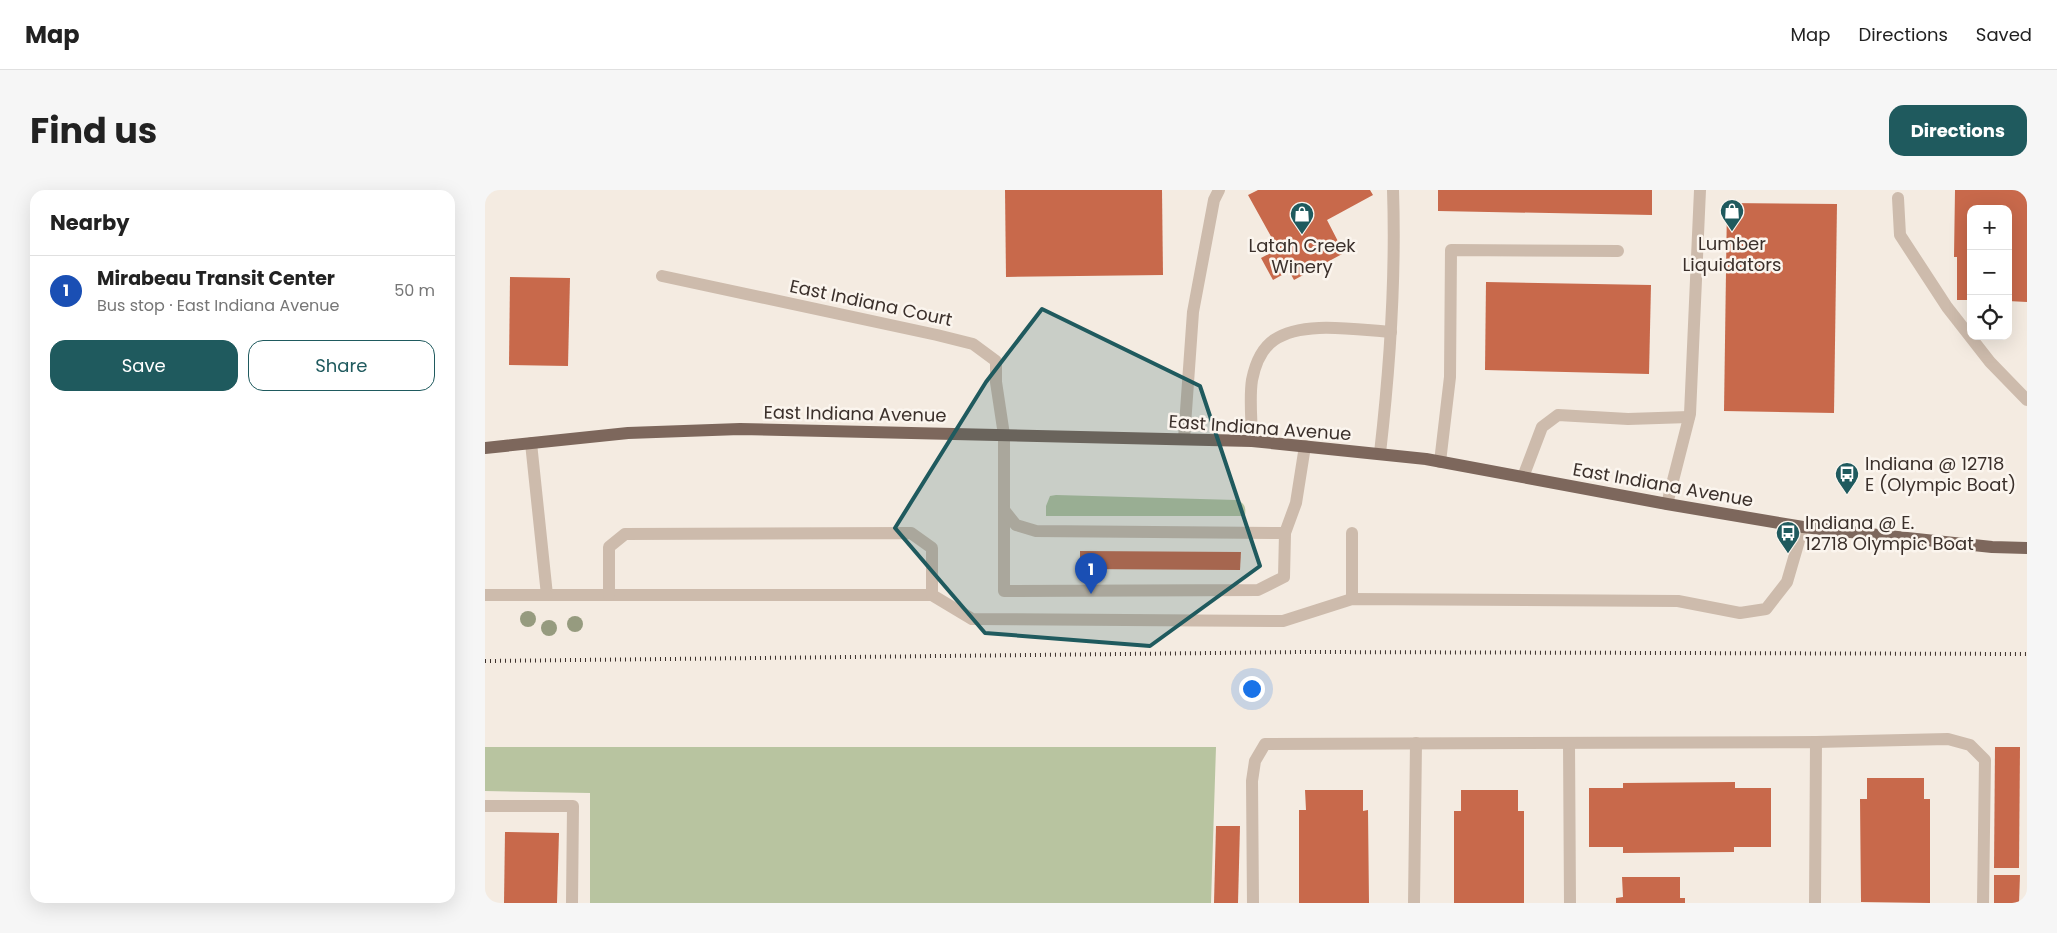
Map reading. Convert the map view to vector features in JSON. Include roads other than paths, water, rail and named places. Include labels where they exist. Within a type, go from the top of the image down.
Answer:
[{"type":"main road","name":"East Indiana Avenue","points":[[485,448],[628,433],[740,429],[1252,441],[1440,462],[1803,527],[1993,547],[2027,548]]},
{"type":"lane","points":[[1184,439],[1193,312],[1214,200],[1219,190]]},
{"type":"lane","points":[[1380,454],[1391,332],[1393,190]]},
{"type":"lane","points":[[1667,504],[1689,417],[1700,190]]},
{"type":"lane","points":[[1898,198],[1900,235],[1947,307],[1990,362],[2027,400]]},
{"type":"lane","points":[[1440,462],[1450,377],[1451,250],[1619,251]]},
{"type":"lane","name":"East Indiana Court","points":[[662,276],[973,344],[996,361],[996,382],[1004,434],[1004,590],[1258,590],[1284,577],[1285,533]]},
{"type":"lane","points":[[1252,441],[1252,382],[1262,352],[1274,340],[1310,328],[1391,332]]},
{"type":"lane","points":[[1523,477],[1542,427],[1559,415],[1629,419],[1689,417]]},
{"type":"lane","points":[[531,443],[547,595]]},
{"type":"lane","points":[[1004,510],[1016,525],[1036,531],[1285,533],[1296,503],[1305,446]]},
{"type":"lane","points":[[485,595],[932,595],[972,619],[1283,621],[1352,599],[1678,601],[1740,613],[1766,610],[1787,582],[1803,527]]},
{"type":"lane","points":[[1352,533],[1352,599]]},
{"type":"lane","points":[[609,595],[609,547],[625,534],[911,534],[932,548],[932,595]]},
{"type":"lane","points":[[1253,903],[1252,781],[1255,761],[1265,744],[1948,740],[1970,745],[1985,760],[1983,903]]},
{"type":"lane","points":[[1815,903],[1816,742]]},
{"type":"lane","points":[[1414,903],[1416,743]]},
{"type":"lane","points":[[1569,743],[1570,903]]},
{"type":"lane","points":[[485,806],[573,806],[572,903]]},
{"type":"railway","points":[[485,661],[1305,652],[2027,654]]},
{"type":"place","name":"Lumber Liquidators","points":[[1732,232]]},
{"type":"place","name":"Latah Creek Winery","points":[[1302,235]]},
{"type":"place","name":"Indiana @ 12718 E (Olympic Boat)","points":[[1847,495]]},
{"type":"place","name":"Indiana @ E. 12718 Olympic Boat","points":[[1788,554]]},
{"type":"place","name":"Mirabeau Transit Center","points":[[1091,594]]}]
